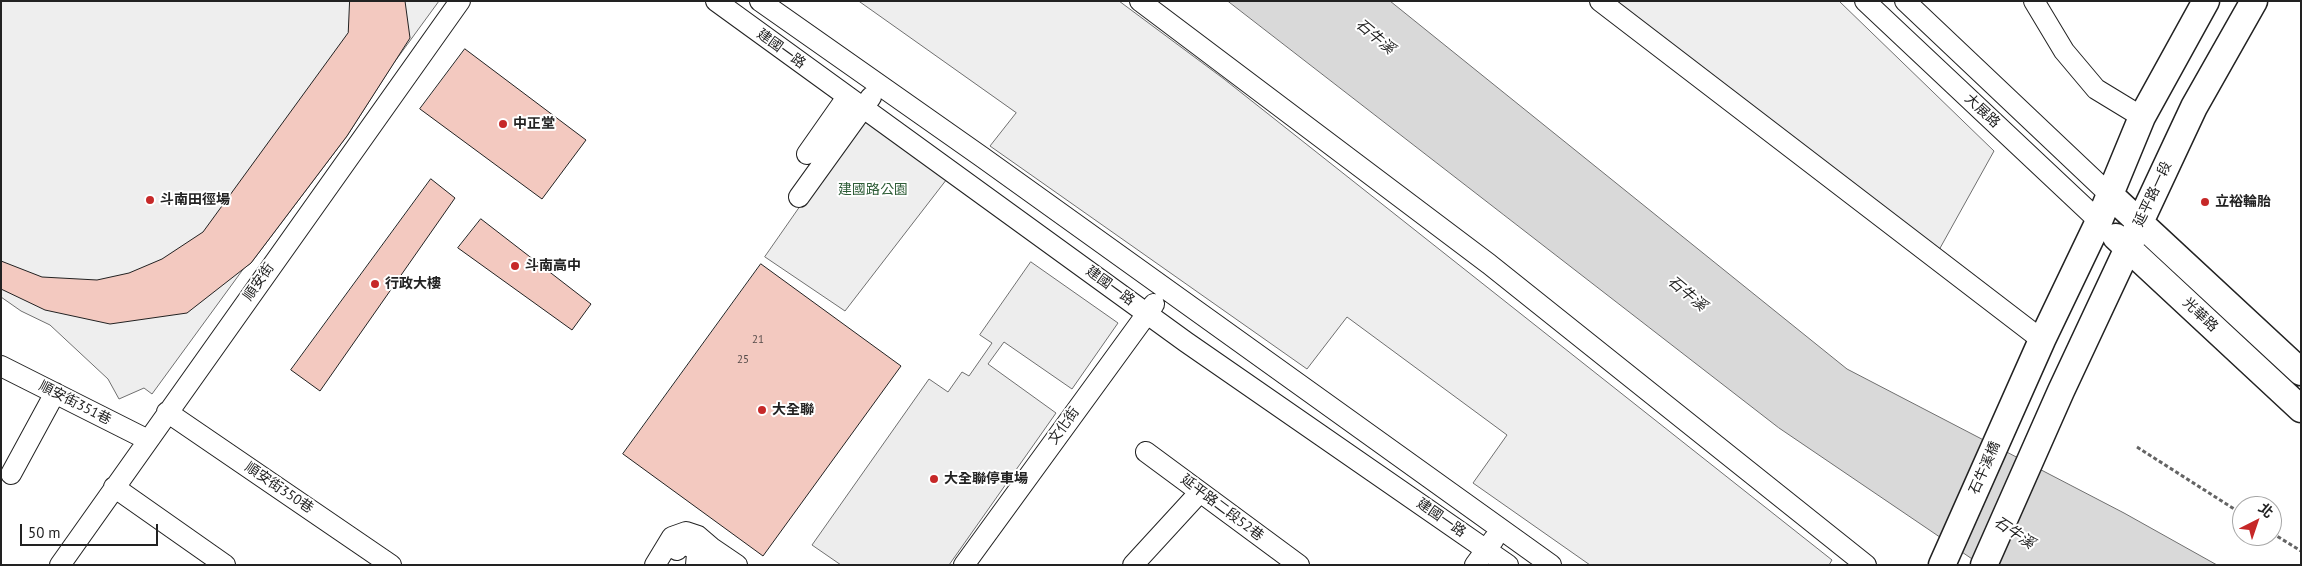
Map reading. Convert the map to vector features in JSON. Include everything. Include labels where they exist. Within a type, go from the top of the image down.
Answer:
[{"type":"main road","points":[[2042,340],[2099,221],[2142,117],[2206,1]]},
{"type":"main road","name":"延平路一段","points":[[1984,565],[2061,391],[2194,107],[2254,1]]},
{"type":"main road","name":"光華路","points":[[2109,194],[2301,372]]},
{"type":"main road","name":"光華路","points":[[2099,221],[2301,409]]},
{"type":"main road","name":"石牛溪橋","points":[[1942,565],[2042,340]]},
{"type":"street","name":"順安街","points":[[65,563],[114,487],[460,1]]},
{"type":"street","name":"建國一路","points":[[716,1],[1148,313],[1481,557],[1508,565]]},
{"type":"street","name":"建國一路","points":[[760,1],[879,84],[1551,565]]},
{"type":"street","points":[[1140,1],[1489,264],[1866,565]]},
{"type":"street","points":[[1600,1],[2042,340]]},
{"type":"street","name":"大展路","points":[[1865,1],[2099,221]]},
{"type":"street","name":"大展路","points":[[1905,1],[2109,194]]},
{"type":"street","points":[[2034,1],[2064,51],[2096,89],[2142,117]]},
{"type":"street","points":[[807,154],[855,102],[879,84]]},
{"type":"street","points":[[799,197],[855,102]]},
{"type":"street","name":"文化街","points":[[964,565],[1164,289]]},
{"type":"street","name":"順安街351巷","points":[[1,366],[148,440]]},
{"type":"street","points":[[11,474],[55,393]]},
{"type":"street","name":"順安街350巷","points":[[167,412],[391,565]]},
{"type":"street","name":"延平路二段52巷","points":[[1146,452],[1299,565]]},
{"type":"street","points":[[114,487],[225,565]]},
{"type":"street","points":[[1133,565],[1200,492]]},
{"type":"street","points":[[1481,557],[1501,530]]},
{"type":"street","points":[[655,565],[672,537],[686,532],[698,536],[712,556],[737,565]]},
{"type":"street","points":[[666,565],[681,544],[694,548],[697,554],[696,565]]},
{"type":"path","points":[[2138,447],[2232,508]]},
{"type":"path","points":[[2282,539],[2301,551]]},
{"type":"green space","name":"斗南田徑場","points":[[1,1],[439,1],[393,64],[347,136],[251,263],[244,268],[152,394],[144,388],[119,399],[108,379],[50,325],[21,311],[1,297]]},
{"type":"green space","points":[[859,1],[1119,1],[1224,79],[1832,560],[1829,565],[1590,565],[1473,483],[1507,435],[1347,317],[1307,369],[990,146],[1016,113]]},
{"type":"green space","points":[[1615,1],[1839,1],[1994,151],[1939,250]]},
{"type":"green space","name":"建國路公園","points":[[862,118],[950,175],[845,311],[765,257]]},
{"type":"shaded area","name":"大全聯停車場","points":[[1031,262],[1118,323],[1072,389],[1004,342],[988,364],[1056,413],[949,565],[841,565],[812,545],[929,379],[948,392],[962,372],[969,376],[992,343],[980,335]]},
{"type":"water","name":"石牛溪","points":[[1228,1],[1390,1],[1847,369],[2124,513],[2217,565],[1981,565],[1779,428]]},
{"type":"building","points":[[350,1],[405,1],[410,38],[347,136],[251,263],[187,313],[110,324],[45,310],[1,289],[1,261],[42,277],[97,280],[129,273],[162,259],[203,232],[348,33]]},
{"type":"building","name":"中正堂","points":[[465,49],[586,140],[542,199],[420,109]]},
{"type":"building","name":"行政大樓","points":[[431,179],[455,198],[320,391],[291,370]]},
{"type":"building","points":[[481,219],[591,304],[572,330],[458,248]]},
{"type":"building","name":"大全聯","points":[[761,264],[901,366],[763,556],[623,454]]},
{"type":"place","name":"中正堂","points":[[503,124]]},
{"type":"place","name":"斗南田徑場","points":[[150,200]]},
{"type":"place","name":"立裕輪胎","points":[[2205,202]]},
{"type":"place","name":"斗南高中","points":[[515,266]]},
{"type":"place","name":"行政大樓","points":[[375,284]]},
{"type":"place","name":"大全聯","points":[[762,410]]},
{"type":"place","name":"大全聯停車場","points":[[934,479]]}]
